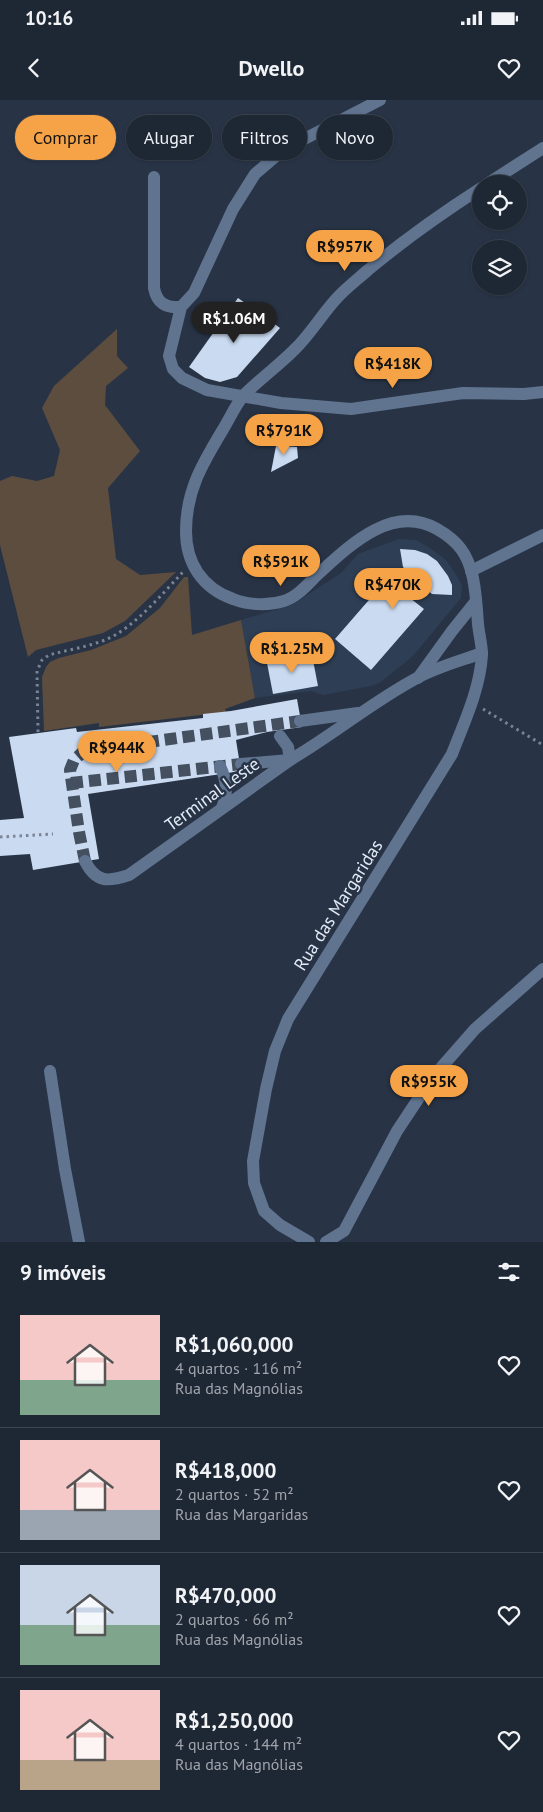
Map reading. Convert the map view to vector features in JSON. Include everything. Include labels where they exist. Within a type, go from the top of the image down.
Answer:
[{"type":"street","points":[[380,100],[284,150],[256,174],[232,209],[194,293],[181,307],[169,356],[173,369],[182,378],[207,390],[281,403],[350,409],[463,393],[524,394],[543,392]]},
{"type":"street","points":[[501,175],[543,148]]},
{"type":"street","points":[[154,177],[154,288],[156,299],[163,305],[171,308],[181,307]]},
{"type":"street","points":[[192,563],[186,542],[189,500],[199,470],[242,397],[296,348],[337,297],[399,244],[472,194]]},
{"type":"street","name":"Rua das Margaridas","points":[[192,563],[206,582],[218,592],[233,599],[252,604],[284,601],[300,593],[350,545],[370,532],[392,524],[408,521],[435,528],[455,540],[464,552],[471,571],[482,653],[472,702],[452,754],[288,1019],[275,1051],[253,1161],[254,1183],[264,1211],[280,1225],[309,1242]]},
{"type":"street","points":[[471,571],[543,535]]},
{"type":"street","points":[[418,678],[476,601]]},
{"type":"street","name":"Terminal Leste","points":[[85,861],[89,869],[97,877],[105,880],[129,874],[290,760],[310,749],[361,713],[418,678],[482,653]]},
{"type":"street","name":"Terminal Leste","points":[[300,721],[361,713]]},
{"type":"street","points":[[241,764],[290,760],[288,747],[280,736]]},
{"type":"street","points":[[220,766],[227,785],[226,799],[222,808]]},
{"type":"street","points":[[326,1242],[344,1231],[397,1131],[432,1078],[475,1029],[543,968]]},
{"type":"street","points":[[50,1071],[65,1170],[79,1242]]},
{"type":"path","points":[[38,732],[37,671],[42,660],[49,655],[104,640],[117,634],[157,600],[192,563]]},
{"type":"path","points":[[472,702],[543,745]]},
{"type":"path","points":[[0,837],[53,834]]},
{"type":"shaded area","points":[[117,329],[117,356],[128,368],[106,386],[105,405],[140,451],[108,488],[116,559],[140,575],[176,572],[125,621],[103,633],[36,650],[28,657],[0,545],[0,481],[12,476],[37,481],[54,476],[60,450],[42,408],[54,386]]},
{"type":"shaded area","points":[[399,539],[416,540],[430,548],[446,560],[462,586],[461,598],[413,656],[381,682],[371,686],[323,695],[311,691],[255,698],[241,620],[292,605],[341,573],[358,554]]},
{"type":"shaded area","points":[[184,577],[188,577],[192,635],[241,620],[255,698],[225,709],[226,712],[99,727],[99,723],[44,731],[42,677],[50,662],[91,650],[126,636],[160,608]]},
{"type":"building","points":[[238,298],[280,328],[237,377],[220,382],[205,378],[189,367]]},
{"type":"building","points":[[276,446],[297,447],[298,458],[271,472]]},
{"type":"building","points":[[400,549],[415,550],[427,554],[437,561],[452,585],[452,595],[432,594],[421,585],[410,598],[424,609],[371,670],[335,639],[388,578],[404,592],[415,580],[403,567]]},
{"type":"building","points":[[312,655],[318,686],[273,694],[267,663]]},
{"type":"building","points":[[297,699],[302,727],[267,732],[236,740],[241,771],[88,794],[99,859],[33,870],[30,854],[0,856],[0,820],[24,818],[9,737],[76,728],[77,732],[203,718],[203,714]]},
{"type":"tunnel","points":[[85,861],[70,770],[74,760],[84,751],[300,721]]},
{"type":"tunnel","points":[[71,783],[241,764]]}]
